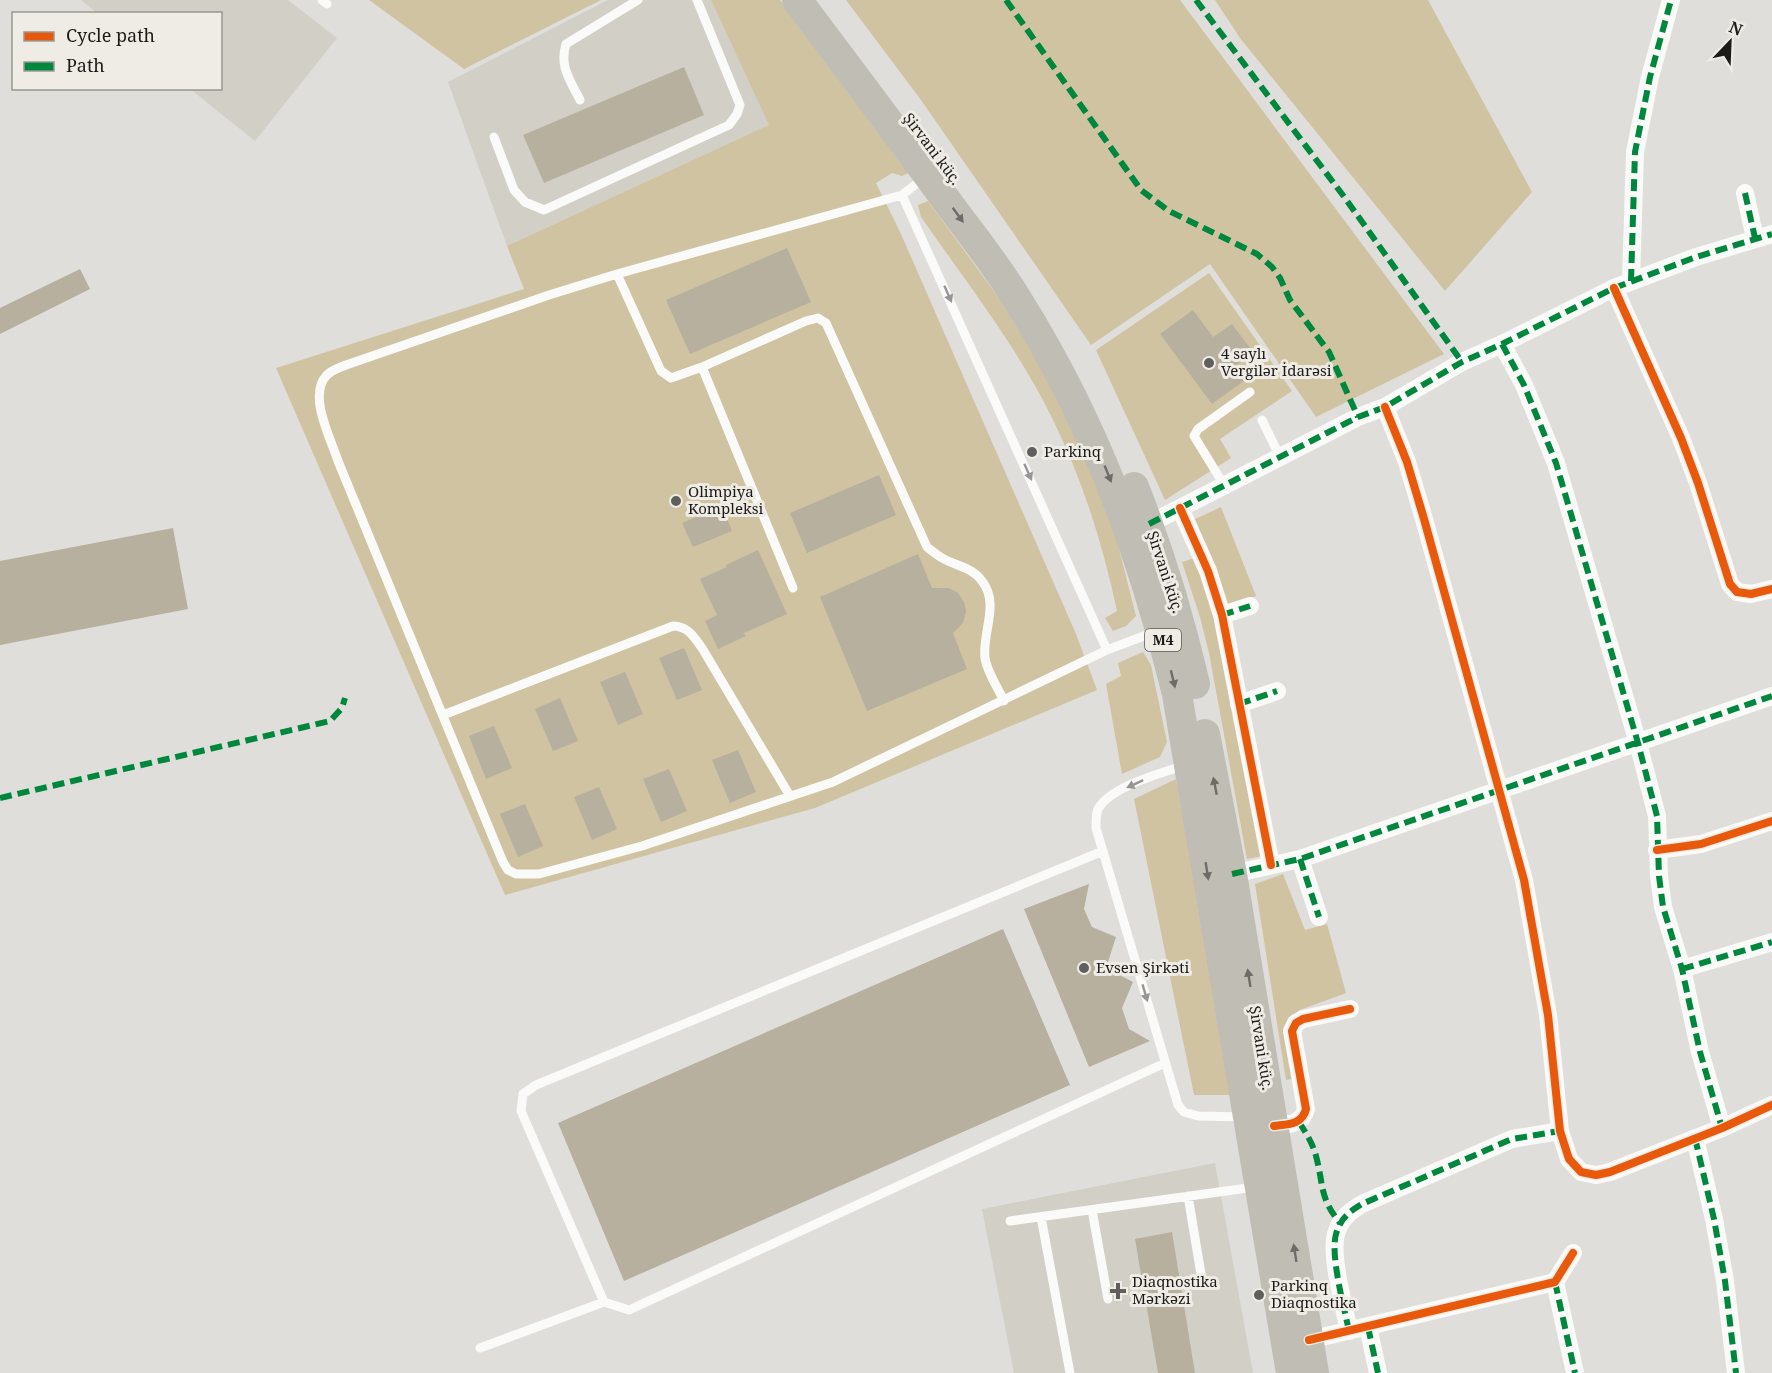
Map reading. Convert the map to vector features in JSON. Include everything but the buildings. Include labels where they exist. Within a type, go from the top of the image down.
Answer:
[{"type":"highway","name":"M4","points":[[797,0],[1020,303],[1080,411],[1109,475],[1145,577],[1177,694],[1261,1122],[1261,1186],[1291,1373]]},
{"type":"highway","name":"Şirvani küç.","points":[[821,0],[987,222],[1037,295],[1066,344],[1106,421],[1149,524],[1181,621],[1232,874],[1261,1122],[1309,1340],[1314,1373]]},
{"type":"street","points":[[1671,0],[1650,77],[1635,152],[1623,284],[1698,483],[1730,584],[1737,592],[1751,594],[1772,589]]},
{"type":"street","points":[[1149,524],[1358,417],[1385,407],[1462,363],[1623,284],[1764,236],[1744,193]]},
{"type":"street","points":[[1502,344],[1524,385],[1556,463],[1638,743],[1657,816],[1657,850],[1663,907],[1682,969],[1700,1052],[1722,1128]]},
{"type":"street","points":[[1385,407],[1410,473],[1524,880],[1548,1015],[1560,1131],[1569,1159],[1581,1172],[1596,1175],[1610,1172],[1772,1106]]},
{"type":"street","points":[[1180,508],[1208,571],[1222,615],[1271,865]]},
{"type":"street","points":[[1222,615],[1250,606]]},
{"type":"street","points":[[1239,704],[1277,691]]},
{"type":"street","points":[[1232,874],[1300,858],[1772,696]]},
{"type":"street","points":[[1657,850],[1701,844],[1772,821]]},
{"type":"street","points":[[1300,858],[1319,917]]},
{"type":"street","points":[[1682,969],[1772,942]]},
{"type":"street","points":[[1261,1122],[1299,1122],[1304,1116],[1306,1109],[1292,1031],[1296,1023],[1303,1019],[1350,1009]]},
{"type":"street","points":[[1349,1331],[1334,1250],[1335,1235],[1348,1213],[1362,1204],[1512,1139],[1560,1131]]},
{"type":"street","points":[[1695,1138],[1717,1240],[1736,1373]]},
{"type":"street","points":[[1573,1253],[1555,1282],[1575,1373]]},
{"type":"street","points":[[1309,1340],[1555,1282]]},
{"type":"street","points":[[1368,1327],[1378,1373]]},
{"type":"lane","points":[[580,100],[564,66],[562,56],[566,44],[638,0]]},
{"type":"lane","points":[[494,137],[514,190],[525,202],[544,210],[729,125],[740,105],[697,0]]},
{"type":"lane","points":[[928,175],[902,195],[549,295],[346,365],[331,371],[325,377],[320,386],[318,401],[338,461],[503,862],[508,870],[516,874],[539,874],[631,849],[833,782],[1107,650],[1161,630]]},
{"type":"lane","points":[[902,195],[1107,650]]},
{"type":"lane","points":[[617,274],[661,371],[671,378],[702,367],[806,321],[818,318],[826,323],[927,547],[943,559],[965,567],[982,579],[988,590],[991,606],[984,641],[986,661],[1004,701]]},
{"type":"lane","points":[[702,367],[792,588]]},
{"type":"lane","points":[[1224,485],[1194,436],[1198,429],[1250,392]]},
{"type":"lane","points":[[1262,420],[1280,457]]},
{"type":"lane","points":[[443,715],[674,626],[681,626],[692,633],[702,648],[790,796]]},
{"type":"lane","points":[[1190,764],[1148,778],[1108,796],[1097,811],[1096,828],[1178,1105],[1184,1112],[1198,1116],[1261,1122]]},
{"type":"lane","points":[[604,1302],[521,1111],[523,1094],[536,1085],[1103,851]]},
{"type":"lane","points":[[480,1348],[604,1302],[628,1310],[1165,1063]]},
{"type":"lane","points":[[1010,1221],[1261,1186]]},
{"type":"lane","points":[[1188,1196],[1201,1274]]},
{"type":"lane","points":[[1092,1210],[1107,1299]]},
{"type":"lane","points":[[1041,1217],[1070,1373]]},
{"type":"shaded area","points":[[81,0],[288,0],[337,38],[255,141],[191,90],[222,90],[222,12],[96,12]]},
{"type":"shaded area","points":[[369,0],[601,0],[464,69]]},
{"type":"shaded area","points":[[608,0],[711,0],[770,125],[507,246],[448,82]]},
{"type":"shaded area","name":"Olimpiya Kompleksi","points":[[711,0],[780,0],[910,172],[902,176],[892,173],[876,183],[901,234],[1076,634],[1097,690],[815,808],[505,895],[276,368],[524,289],[507,246],[769,125]]},
{"type":"shaded area","points":[[846,0],[1180,0],[1444,354],[1316,417],[1210,264],[1091,345],[921,100]]},
{"type":"shaded area","points":[[1215,0],[1428,0],[1532,192],[1445,291],[1240,38]]},
{"type":"shaded area","points":[[928,201],[1001,301],[1071,418],[1109,509],[1136,616],[1126,626],[1113,631],[1105,618],[1117,611],[1099,538],[1064,443],[1024,367],[974,291],[921,217],[918,205]]},
{"type":"shaded area","points":[[1209,273],[1292,391],[1220,439],[1231,458],[1165,500],[1096,350]]},
{"type":"shaded area","points":[[1221,507],[1256,596],[1225,607],[1193,520]]},
{"type":"shaded area","points":[[1198,557],[1215,609],[1262,856],[1247,859],[1209,653],[1182,562]]},
{"type":"shaded area","points":[[1143,652],[1151,665],[1167,742],[1160,757],[1122,774],[1106,684],[1121,676],[1118,663]]},
{"type":"shaded area","points":[[1176,779],[1236,1095],[1194,1095],[1134,799]]},
{"type":"shaded area","points":[[1283,874],[1305,930],[1327,924],[1346,993],[1300,1010],[1291,1017],[1297,1078],[1286,1080],[1255,884]]},
{"type":"shaded area","name":"Diaqnostika Mərkəzi","points":[[1215,1163],[1253,1373],[1014,1373],[982,1209]]},
{"type":"marked path","points":[[1006,0],[1141,190],[1169,211],[1257,254],[1272,267],[1290,300],[1329,352],[1358,417]]},
{"type":"marked path","points":[[1196,0],[1345,198],[1462,362]]},
{"type":"marked path","points":[[1631,281],[1635,152],[1650,77],[1671,0]]},
{"type":"marked path","points":[[1745,193],[1755,238]]},
{"type":"marked path","points":[[1149,524],[1358,417],[1385,407],[1462,362],[1614,288],[1696,257],[1772,234]]},
{"type":"marked path","points":[[1502,344],[1524,385],[1556,463],[1638,743],[1657,816],[1659,876],[1663,907],[1682,969],[1700,1052],[1722,1128]]},
{"type":"marked path","points":[[1222,615],[1250,606]]},
{"type":"marked path","points":[[1239,704],[1277,691]]},
{"type":"marked path","points":[[1232,874],[1300,859],[1772,696]]},
{"type":"marked path","points":[[0,798],[330,721],[342,708],[345,698]]},
{"type":"marked path","points":[[1300,859],[1319,917]]},
{"type":"marked path","points":[[1682,969],[1772,942]]},
{"type":"marked path","points":[[1299,1122],[1315,1152],[1325,1198],[1340,1223]]},
{"type":"marked path","points":[[1349,1331],[1338,1281],[1335,1243],[1340,1224],[1350,1213],[1362,1204],[1512,1139],[1560,1131]]},
{"type":"marked path","points":[[1695,1138],[1714,1219],[1725,1281],[1736,1373]]},
{"type":"marked path","points":[[1555,1282],[1575,1373]]},
{"type":"marked path","points":[[1368,1327],[1378,1373]]},
{"type":"cycle path","points":[[1614,288],[1681,438],[1730,584],[1737,592],[1751,594],[1772,589]]},
{"type":"cycle path","points":[[1385,407],[1407,462],[1424,519],[1524,880],[1548,1015],[1560,1131],[1569,1159],[1581,1172],[1596,1175],[1610,1172],[1722,1128],[1772,1105]]},
{"type":"cycle path","points":[[1180,508],[1208,571],[1222,615],[1271,865]]},
{"type":"cycle path","points":[[1657,850],[1701,844],[1772,821]]},
{"type":"cycle path","points":[[1274,1126],[1298,1121],[1306,1109],[1292,1031],[1296,1023],[1303,1019],[1350,1009]]},
{"type":"cycle path","points":[[1309,1340],[1555,1282],[1573,1253]]},
{"type":"place","name":"4 saylı Vergilər İdarəsi","points":[[1209,363]]},
{"type":"place","name":"Parkinq","points":[[1032,452]]},
{"type":"place","name":"Olimpiya Kompleksi","points":[[676,501]]},
{"type":"place","name":"Evsen Şirkəti","points":[[1084,968]]},
{"type":"place","name":"Diaqnostika Mərkəzi","points":[[1118,1291]]},
{"type":"place","name":"Parkinq Diaqnostika","points":[[1259,1295]]}]
